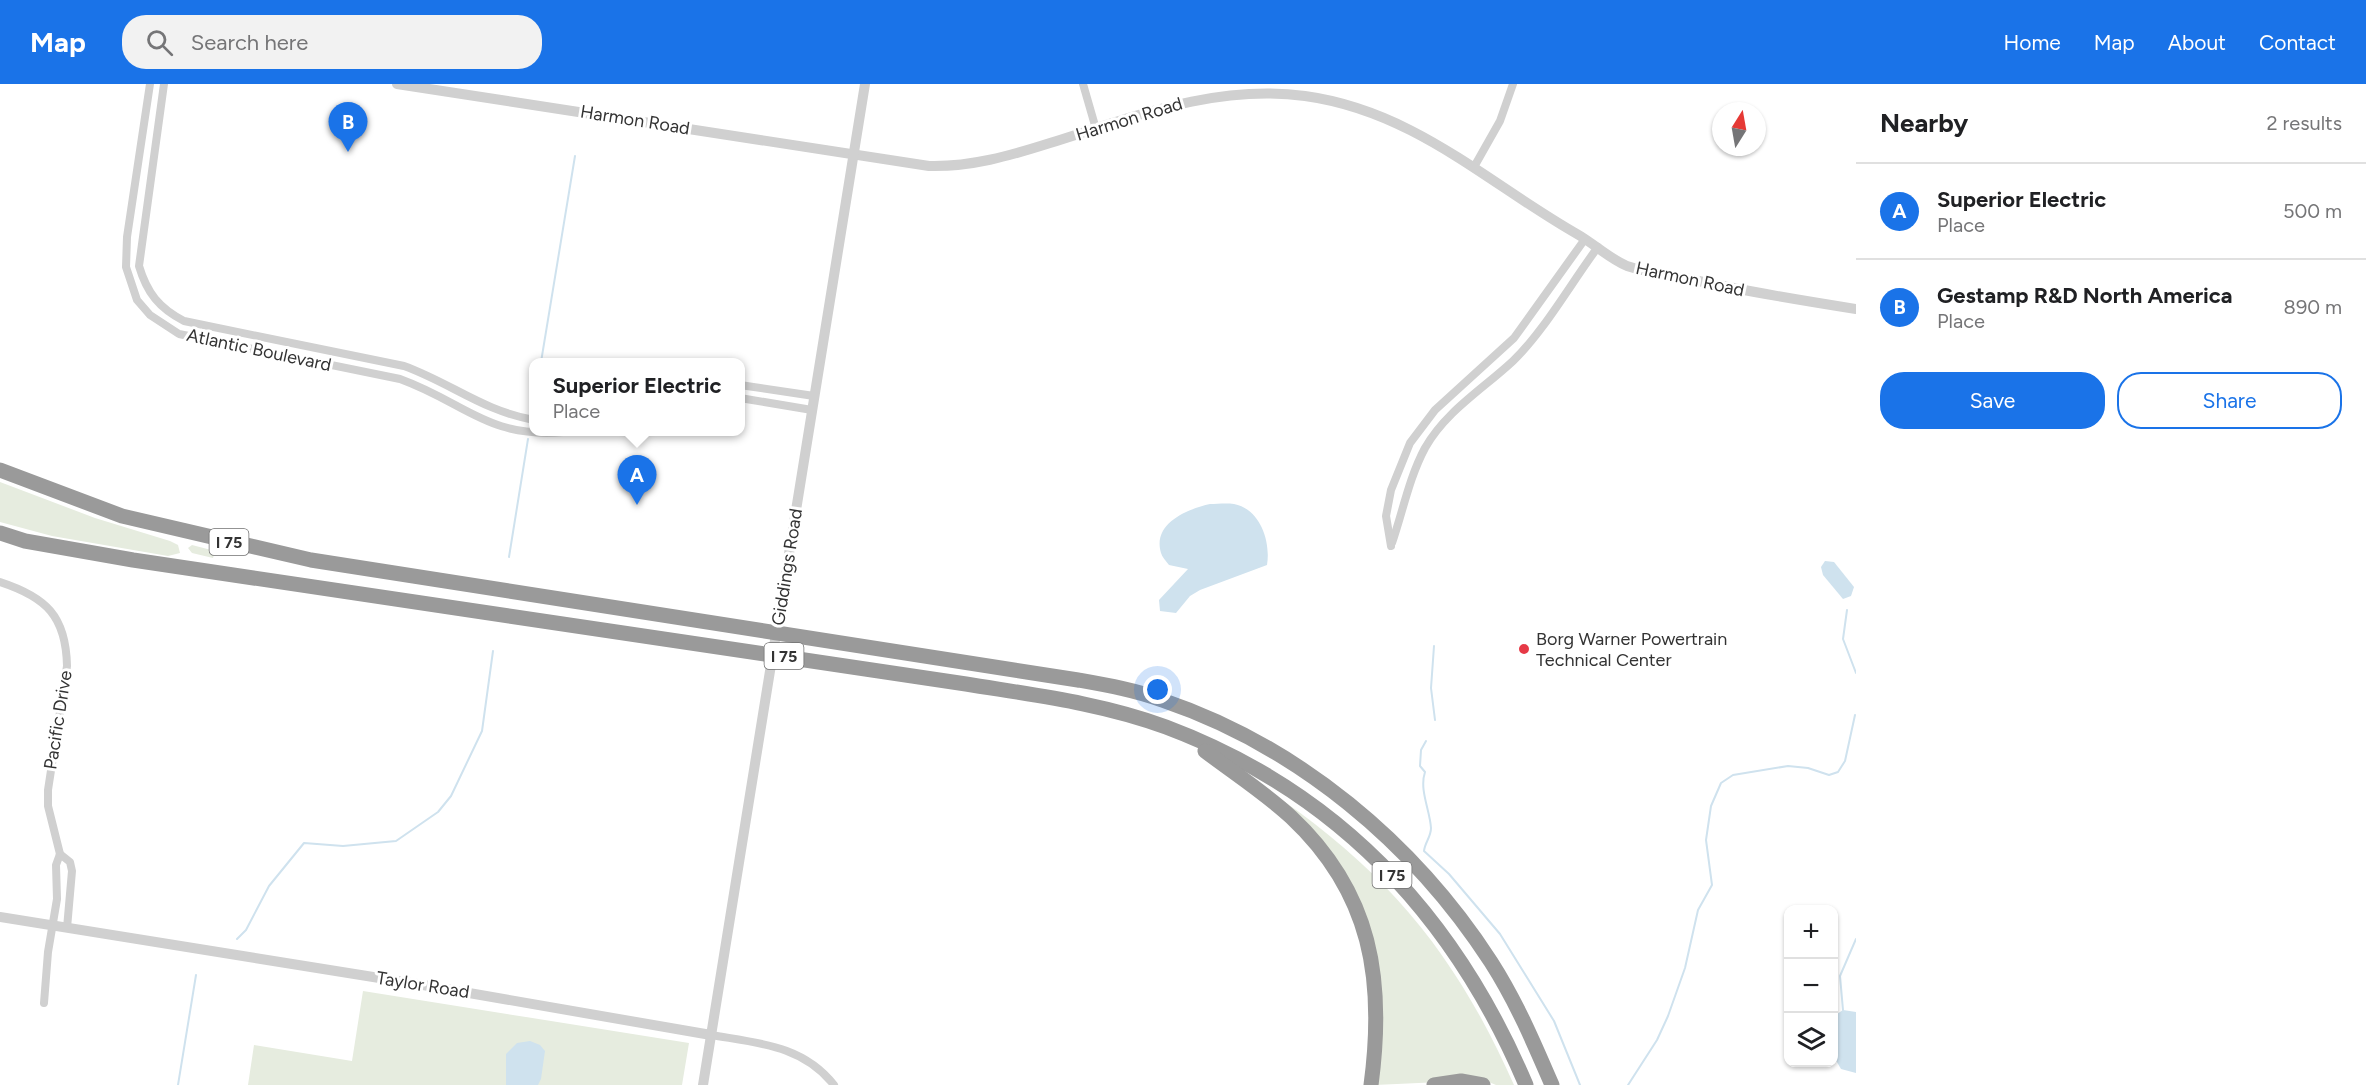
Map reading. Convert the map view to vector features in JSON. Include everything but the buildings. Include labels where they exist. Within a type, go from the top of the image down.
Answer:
[{"type":"highway","name":"I 75","points":[[0,470],[122,516],[311,560],[1078,680],[1161,699],[1202,715],[1242,733],[1317,780],[1385,835],[1422,872],[1457,914],[1492,963],[1519,1011],[1552,1085]]},
{"type":"highway","name":"I 75","points":[[0,533],[25,541],[133,560],[548,620],[1075,702],[1145,720],[1239,761],[1296,795],[1352,836],[1390,872],[1430,918],[1475,981],[1499,1024],[1526,1085]]},
{"type":"highway","points":[[1186,736],[1292,818],[1319,847],[1342,880],[1361,923],[1375,974],[1378,1025],[1371,1085]]},
{"type":"highway","points":[[1434,1085],[1461,1081],[1483,1085]]},
{"type":"street","name":"Atlantic Boulevard","points":[[150,84],[127,237],[126,267],[137,300],[150,315],[179,334],[400,379],[429,389],[477,418],[503,428],[529,433]]},
{"type":"street","name":"Atlantic Boulevard","points":[[164,84],[139,266],[149,292],[160,306],[184,321],[404,366],[434,377],[483,406],[507,415],[529,419]]},
{"type":"street","name":"Harmon Road","points":[[397,84],[929,166],[972,165],[1176,104],[1221,96],[1269,92],[1308,96],[1355,107],[1440,144],[1626,265],[1753,293],[1856,309]]},
{"type":"street","name":"Giddings Road","points":[[703,1085],[865,84]]},
{"type":"street","points":[[1083,84],[1096,129]]},
{"type":"street","points":[[1474,167],[1500,121],[1513,84]]},
{"type":"street","points":[[1585,239],[1514,338],[1434,410],[1410,443],[1391,490],[1386,516],[1391,546],[1407,489],[1427,445],[1465,401],[1523,349],[1598,247]]},
{"type":"street","points":[[745,386],[814,396]]},
{"type":"street","points":[[745,399],[812,410]]},
{"type":"street","name":"Pacific Drive","points":[[0,582],[20,588],[44,603],[53,613],[63,635],[67,666],[48,790],[48,806],[60,854],[57,865],[57,899],[44,1003]]},
{"type":"street","name":"Pacific Drive","points":[[60,854],[70,862],[72,872],[67,928]]},
{"type":"street","name":"Taylor Road","points":[[0,917],[434,986],[711,1035],[790,1051],[815,1065],[834,1085]]},
{"type":"shaded area","points":[[0,482],[95,518],[170,541],[178,545],[180,553],[168,556],[52,536],[0,522]]},
{"type":"shaded area","points":[[192,545],[215,551],[213,558],[192,553],[188,548]]},
{"type":"shaded area","points":[[1282,800],[1358,860],[1419,925],[1446,961],[1470,999],[1493,1040],[1514,1085],[1496,1085],[1484,1080],[1375,1085],[1365,919]]},
{"type":"shaded area","points":[[363,991],[689,1043],[682,1085],[248,1085],[254,1045],[352,1061]]},
{"type":"water","points":[[1210,504],[1234,504],[1251,512],[1262,527],[1265,536],[1267,565],[1200,590],[1190,596],[1176,613],[1160,611],[1159,600],[1188,569],[1169,565],[1164,559],[1160,542],[1162,533],[1174,519],[1182,514]]},
{"type":"water","points":[[1825,561],[1834,562],[1854,587],[1851,596],[1843,599],[1823,575],[1821,567]]},
{"type":"water","points":[[1843,1010],[1856,1012],[1856,1073],[1841,1069],[1838,1064],[1838,1013]]},
{"type":"water","points":[[530,1041],[540,1045],[545,1051],[538,1085],[506,1085],[506,1054],[517,1043]]},
{"type":"waterway","points":[[542,358],[575,156]]},
{"type":"waterway","points":[[509,557],[528,439]]},
{"type":"waterway","points":[[1847,610],[1843,639],[1856,673]]},
{"type":"waterway","points":[[1434,646],[1431,688],[1435,720]]},
{"type":"waterway","points":[[237,939],[246,930],[269,886],[304,843],[343,846],[396,841],[438,812],[451,796],[482,731],[493,651]]},
{"type":"waterway","points":[[1628,1085],[1657,1040],[1668,1016],[1685,968],[1698,910],[1712,885],[1706,840],[1711,806],[1721,783],[1733,775],[1788,766],[1808,768],[1829,775],[1838,772],[1845,761],[1855,715]]},
{"type":"waterway","points":[[1426,741],[1421,750],[1420,766],[1425,772],[1423,786],[1431,828],[1424,851],[1449,874],[1500,934],[1554,1021],[1580,1085]]},
{"type":"waterway","points":[[1843,1010],[1840,976],[1856,939]]},
{"type":"waterway","points":[[178,1085],[196,975]]},
{"type":"place","name":"Gestamp R&D North America","points":[[348,152]]},
{"type":"place","name":"Superior Electric","points":[[637,505]]},
{"type":"place","name":"Borg Warner Powertrain Technical Center","points":[[1524,649]]}]
